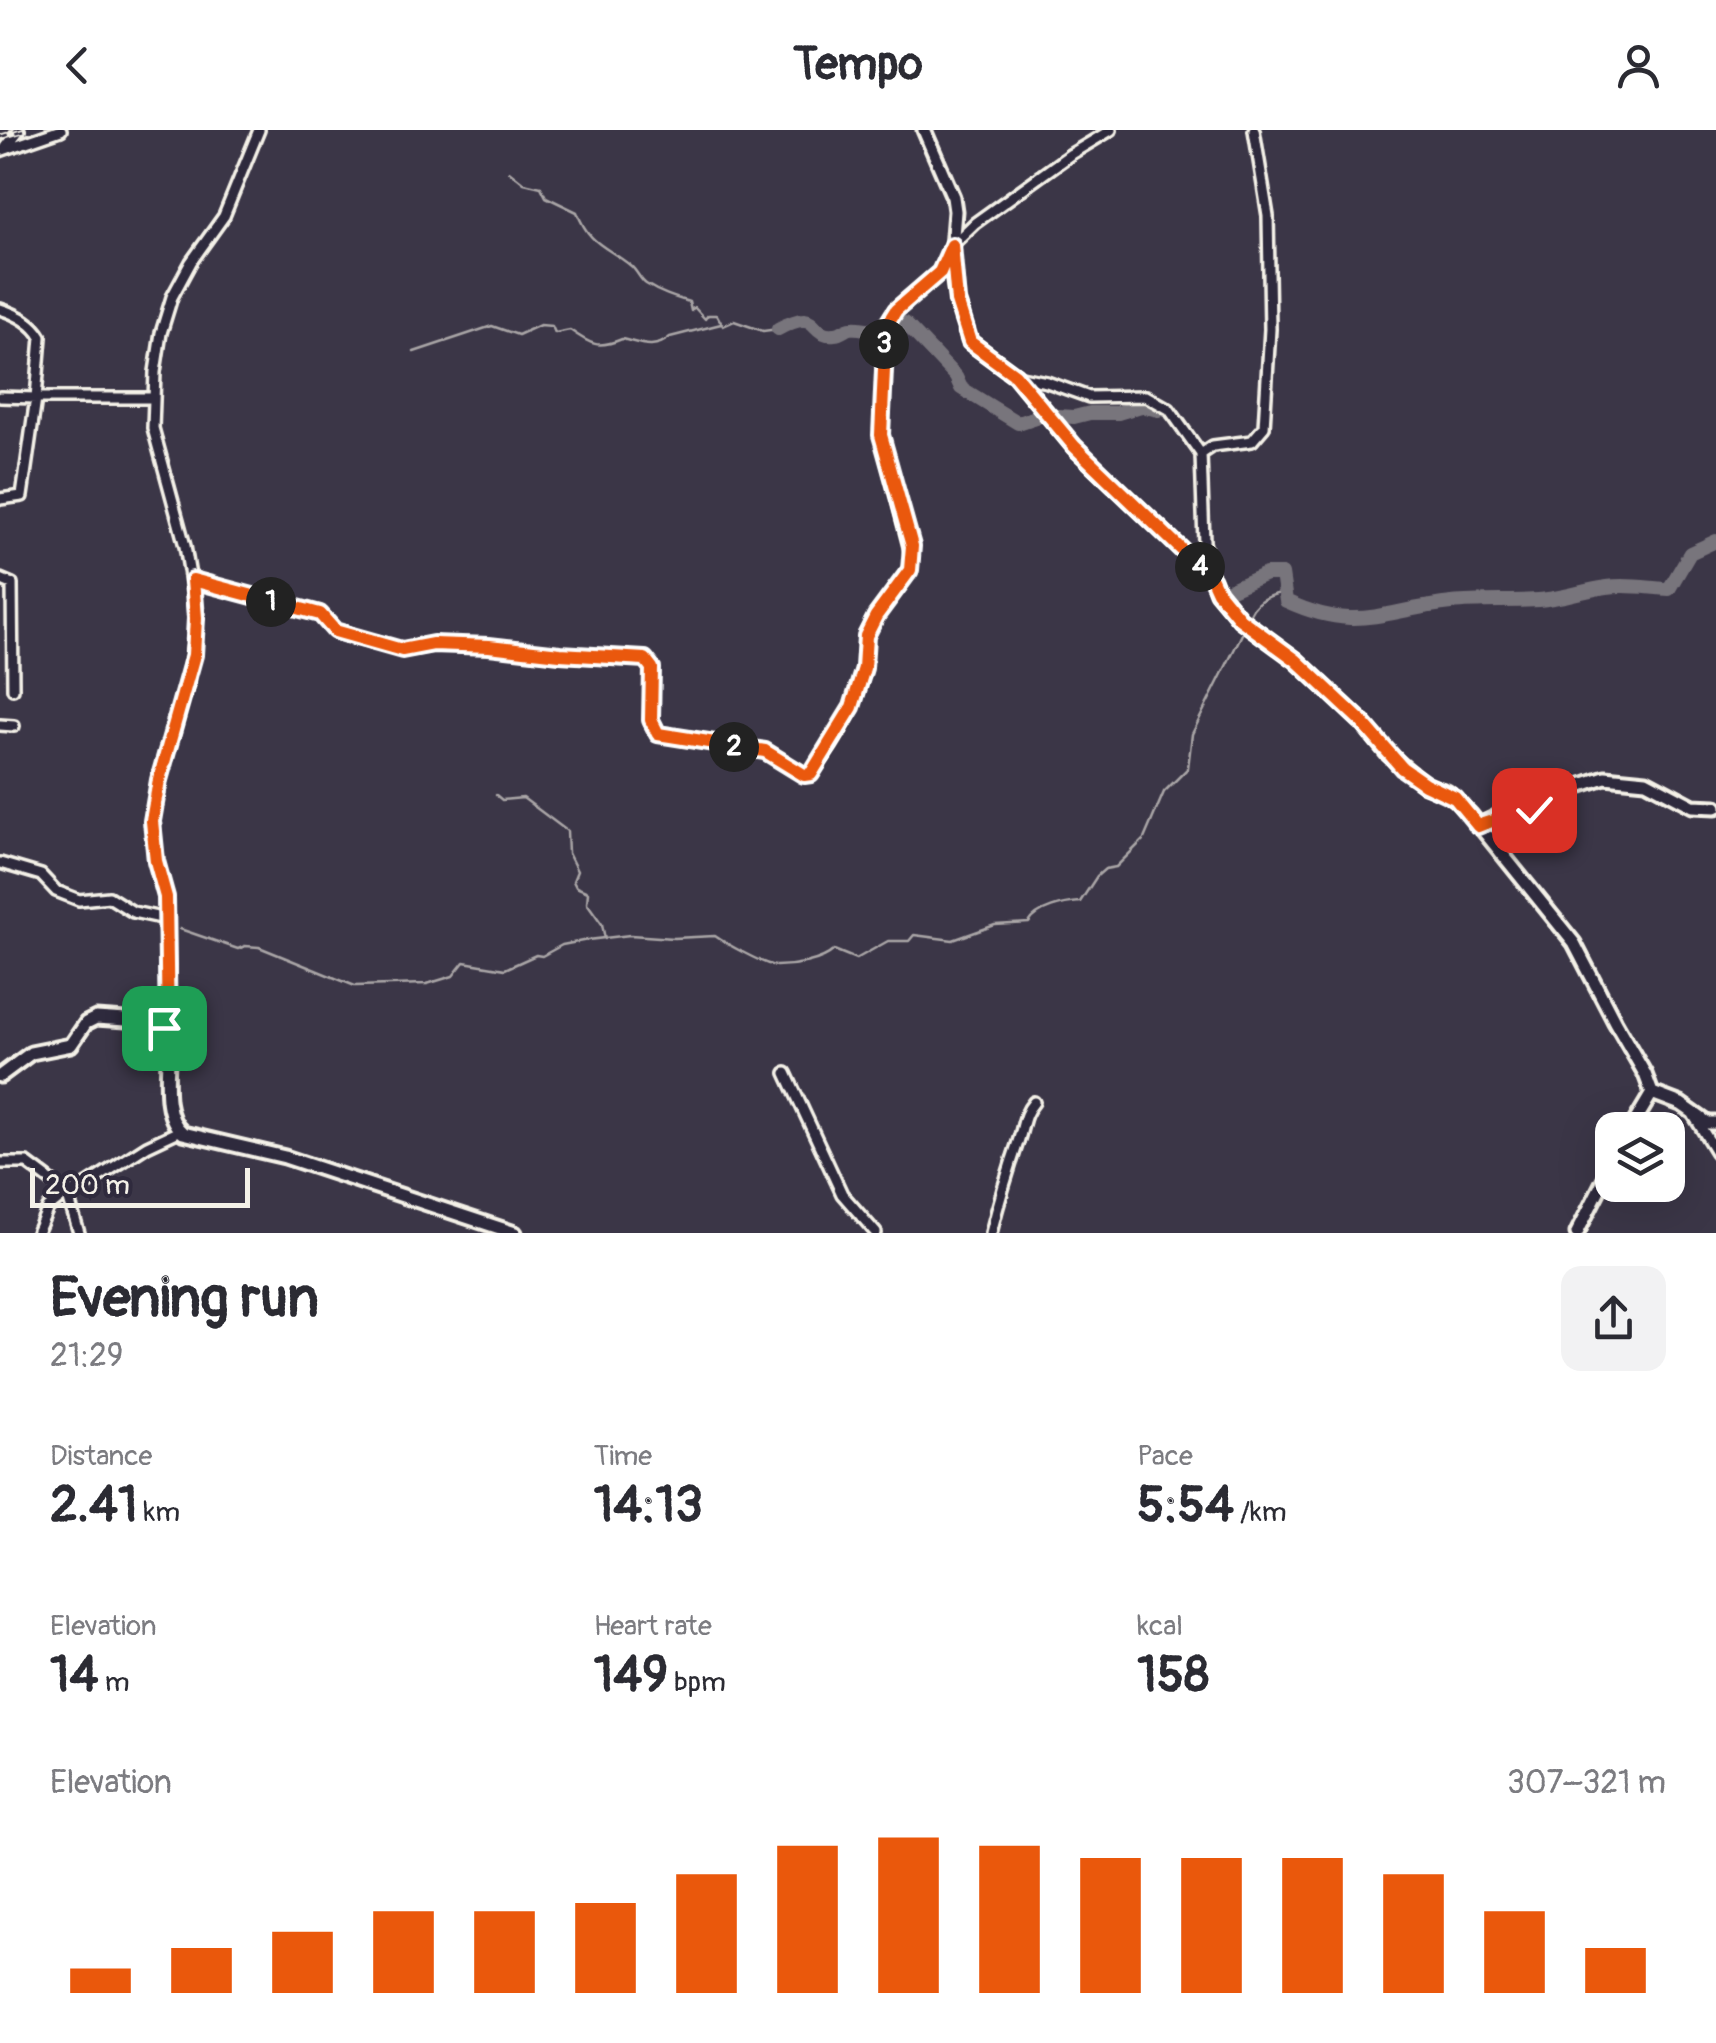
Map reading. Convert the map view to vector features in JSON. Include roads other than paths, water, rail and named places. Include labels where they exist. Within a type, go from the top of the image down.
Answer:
[{"type":"street","points":[[2,150],[19,130]]},
{"type":"street","points":[[2,150],[61,130]]},
{"type":"street","points":[[179,1130],[170,1112],[166,897],[156,861],[152,821],[159,780],[194,655],[196,618],[193,580],[156,448],[152,398],[161,332],[172,298],[191,262],[224,216],[259,130]]},
{"type":"street","points":[[924,130],[953,197],[955,290],[965,332],[979,350],[1015,375],[1074,446],[1212,579]]},
{"type":"street","points":[[193,580],[320,614],[335,631],[402,650],[433,644],[489,646],[645,659],[652,668],[651,720],[658,734],[765,751],[804,775],[811,774],[852,707],[864,668],[864,646],[870,626],[910,570],[912,546],[881,435],[886,326],[896,310],[940,272],[952,245],[992,208],[1112,130]]},
{"type":"street","points":[[1201,454],[1213,446],[1252,441],[1264,428],[1270,238],[1254,130]]},
{"type":"street","points":[[0,310],[24,321],[42,337],[22,496],[0,499]]},
{"type":"street","points":[[1015,375],[1047,382],[1080,396],[1132,394],[1157,400],[1170,408],[1201,454],[1204,542],[1218,592],[1240,619],[1296,660],[1363,723],[1402,768],[1455,798],[1574,944],[1646,1074],[1652,1093],[1641,1112]]},
{"type":"street","points":[[0,397],[152,398]]},
{"type":"street","points":[[0,578],[12,584],[13,690]]},
{"type":"street","points":[[0,725],[14,726]]},
{"type":"street","points":[[1478,826],[1496,818],[1521,817],[1555,794],[1605,777],[1646,780],[1694,806],[1716,807]]},
{"type":"street","points":[[0,864],[41,874],[56,890],[78,900],[109,897],[132,912],[166,919]]},
{"type":"street","points":[[0,1076],[31,1053],[70,1045],[86,1023],[96,1018],[156,1022],[168,1033]]},
{"type":"street","points":[[786,1074],[842,1194],[876,1233]]},
{"type":"street","points":[[1652,1093],[1681,1104],[1694,1116],[1716,1152]]},
{"type":"street","points":[[991,1233],[1023,1117],[1034,1102]]},
{"type":"street","points":[[1694,1116],[1716,1123]]},
{"type":"street","points":[[37,1233],[48,1208],[66,1192],[80,1189],[179,1130],[285,1157],[514,1233]]},
{"type":"street","points":[[0,1163],[27,1163],[66,1192],[78,1233]]},
{"type":"street","points":[[1577,1233],[1595,1198]]},
{"type":"waterway","points":[[509,171],[524,183],[541,187],[546,197],[577,212],[587,232],[599,244],[631,266],[646,284],[689,302],[691,311],[694,307],[705,319],[717,315],[723,326],[734,321],[763,331],[778,329]]},
{"type":"waterway","points":[[778,329],[802,320],[826,334],[850,328],[882,330],[905,323],[956,377],[961,388],[1018,423],[1042,415],[1074,417],[1118,413],[1141,406],[1164,408],[1175,418]]},
{"type":"waterway","points":[[414,352],[492,326],[518,335],[540,325],[552,326],[555,333],[570,330],[595,344],[622,339],[653,345],[721,324]]},
{"type":"waterway","points":[[1216,581],[1222,593],[1266,574],[1282,574],[1286,601],[1332,616],[1370,617],[1452,603],[1547,599],[1615,586],[1669,589],[1690,553],[1716,541]]},
{"type":"waterway","points":[[1248,619],[1262,600],[1284,592]]},
{"type":"waterway","points":[[180,929],[238,949],[259,947],[355,986],[427,984],[453,976],[464,962],[505,969],[562,945],[630,935],[715,936],[763,962],[783,966],[815,960],[834,950],[856,959],[888,941],[909,941],[914,935],[953,940],[995,925],[1029,923],[1044,910],[1080,902],[1097,876],[1116,867],[1144,839],[1164,792],[1188,768],[1192,734],[1246,626]]},
{"type":"waterway","points":[[496,795],[502,800],[523,798],[567,831],[568,853],[577,871],[573,881],[576,887],[588,892],[587,903],[602,924],[605,939]]},
{"type":"railway","points":[[0,137],[24,130]]}]
